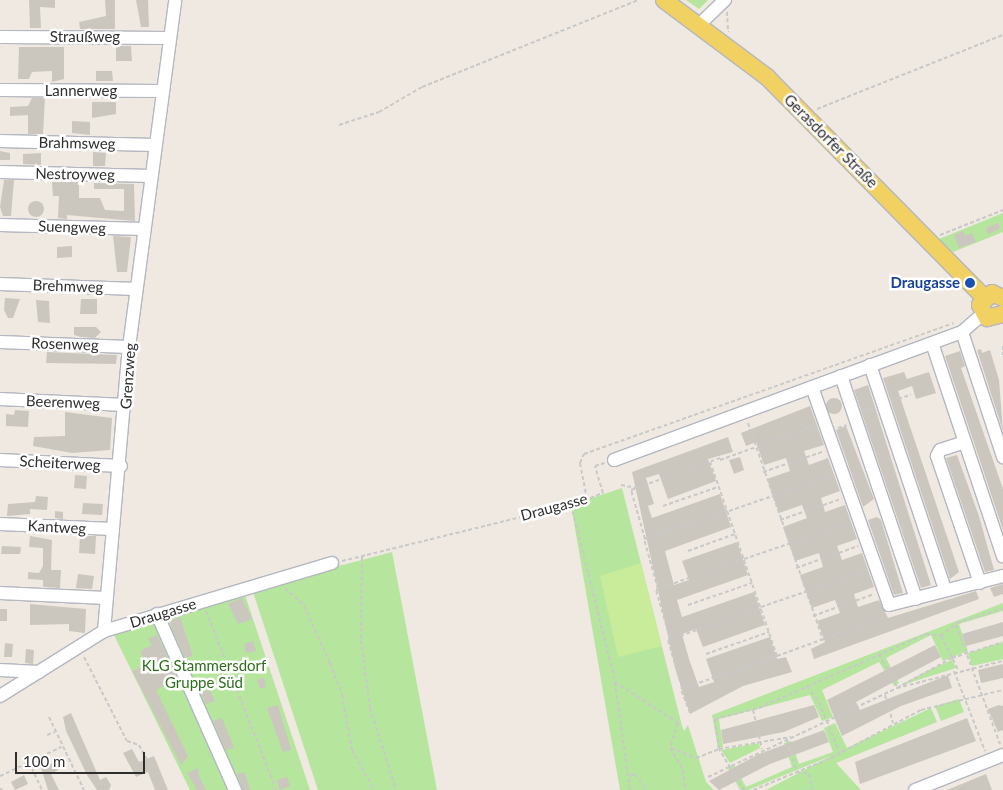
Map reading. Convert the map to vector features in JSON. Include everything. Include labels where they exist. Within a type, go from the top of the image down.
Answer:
[{"type":"main road","name":"Gerasdorfer Straße","points":[[664,0],[700,24],[768,77],[984,297]]},
{"type":"main road","points":[[997,318],[984,297],[994,293],[1003,298]]},
{"type":"street","name":"Grenzweg","points":[[104,631],[113,529],[121,466],[136,289],[161,91],[175,0]]},
{"type":"street","points":[[700,24],[726,4]]},
{"type":"street","name":"Straußweg","points":[[0,37],[170,38]]},
{"type":"street","name":"Lannerweg","points":[[0,90],[161,91]]},
{"type":"street","name":"Brahmsweg","points":[[0,141],[154,145]]},
{"type":"street","name":"Nestroyweg","points":[[0,172],[151,176]]},
{"type":"street","name":"Suengweg","points":[[0,225],[144,230]]},
{"type":"street","name":"Brehmweg","points":[[0,284],[136,289]]},
{"type":"street","points":[[614,460],[932,343],[962,326],[997,318]]},
{"type":"street","points":[[962,326],[1003,457]]},
{"type":"street","name":"Rosenweg","points":[[0,342],[130,347]]},
{"type":"street","points":[[932,343],[1003,556]]},
{"type":"street","points":[[870,366],[945,589]]},
{"type":"street","points":[[841,376],[916,599]]},
{"type":"street","points":[[812,388],[824,428],[889,604],[916,599],[945,589],[980,583],[1003,576]]},
{"type":"street","name":"Beerenweg","points":[[0,400],[126,405]]},
{"type":"street","points":[[965,442],[940,450],[937,456],[980,583]]},
{"type":"street","name":"Scheiterweg","points":[[0,460],[121,466]]},
{"type":"street","name":"Kantweg","points":[[0,524],[113,529]]},
{"type":"street","name":"Draugasse","points":[[104,631],[263,582],[332,563]]},
{"type":"street","points":[[0,593],[106,598]]},
{"type":"street","points":[[157,614],[235,790]]},
{"type":"street","points":[[0,696],[80,649],[104,631]]},
{"type":"street","points":[[0,670],[39,672]]},
{"type":"street","points":[[915,790],[1003,753]]},
{"type":"path","points":[[339,125],[378,112],[422,87],[638,0]]},
{"type":"path","points":[[726,4],[729,40]]},
{"type":"path","points":[[805,114],[1003,35]]},
{"type":"path","points":[[928,240],[1003,210]]},
{"type":"path","points":[[587,499],[580,463],[584,454],[962,326]]},
{"type":"path","points":[[1003,346],[1003,355]]},
{"type":"path","points":[[744,412],[804,592],[823,640]]},
{"type":"path","points":[[690,713],[682,689],[658,589],[631,490],[710,461],[756,447],[824,428],[857,422]]},
{"type":"path","points":[[763,472],[829,449]]},
{"type":"path","name":"Draugasse","points":[[332,563],[571,505],[603,493],[595,466],[614,460]]},
{"type":"path","points":[[710,461],[778,656]]},
{"type":"path","points":[[645,539],[837,474]]},
{"type":"path","points":[[621,485],[637,488]]},
{"type":"path","points":[[663,506],[718,486]]},
{"type":"path","points":[[780,520],[846,497]]},
{"type":"path","points":[[571,505],[615,682],[630,776],[630,790]]},
{"type":"path","points":[[658,589],[859,520]]},
{"type":"path","points":[[688,551],[735,534]]},
{"type":"path","points":[[796,568],[863,545]]},
{"type":"path","points":[[362,557],[361,640],[370,708],[396,790]]},
{"type":"path","points":[[670,639],[871,569]]},
{"type":"path","points":[[263,582],[287,589],[304,606],[342,695],[352,750],[374,790]]},
{"type":"path","points":[[688,605],[752,583]]},
{"type":"path","points":[[813,616],[879,593]]},
{"type":"path","points":[[202,601],[276,790]]},
{"type":"path","points":[[941,636],[956,624],[1003,608]]},
{"type":"path","points":[[682,689],[894,614]]},
{"type":"path","points":[[956,624],[1003,753]]},
{"type":"path","points":[[706,654],[769,632]]},
{"type":"path","points":[[744,790],[719,749],[715,719],[752,710],[929,633],[941,636],[958,670]]},
{"type":"path","points":[[670,748],[696,758],[719,749],[791,737],[828,723],[885,695],[952,658],[966,652],[1003,642]]},
{"type":"path","points":[[80,649],[127,741],[139,745],[150,765]]},
{"type":"path","points":[[880,654],[897,687]]},
{"type":"path","points":[[897,687],[958,670],[1003,661]]},
{"type":"path","points":[[954,671],[989,760]]},
{"type":"path","points":[[615,682],[678,723],[670,748],[683,770],[685,790]]},
{"type":"path","points":[[806,685],[828,723],[839,751]]},
{"type":"path","points":[[753,790],[797,772],[893,723],[964,697],[1003,690]]},
{"type":"path","points":[[885,695],[893,723]]},
{"type":"path","points":[[752,710],[762,750]]},
{"type":"path","points":[[49,717],[54,732],[84,790]]},
{"type":"path","points":[[47,735],[54,732]]},
{"type":"path","points":[[708,777],[729,765],[791,737]]},
{"type":"path","points":[[787,740],[797,772]]},
{"type":"path","points":[[0,776],[62,747]]},
{"type":"path","points":[[29,762],[42,790]]},
{"type":"path","points":[[797,772],[808,774],[812,790]]},
{"type":"path","points":[[630,776],[635,774],[647,790]]},
{"type":"green space","points":[[686,0],[708,0],[699,9]]},
{"type":"green space","points":[[1003,213],[1003,232],[953,252],[939,239]]},
{"type":"green space","points":[[622,488],[682,726],[684,731],[688,725],[706,782],[714,790],[620,790],[571,505]]},
{"type":"green space","points":[[392,552],[437,790],[318,790],[252,589]]},
{"type":"green space","points":[[641,563],[662,646],[618,657],[600,576]]},
{"type":"green space","name":"KLG Stammersdorf Gruppe Süd","points":[[244,592],[310,790],[190,790],[114,635]]},
{"type":"green space","points":[[1003,603],[1003,611],[959,624],[968,651],[943,661],[931,635],[886,658],[899,683],[894,686],[879,662],[822,690],[833,717],[822,721],[810,695],[719,719],[723,747],[718,748],[712,715]]},
{"type":"green space","points":[[1003,642],[1003,659],[972,666],[968,653]]},
{"type":"green space","points":[[952,660],[956,668],[899,686],[929,670]]},
{"type":"green space","points":[[959,699],[964,712],[941,721],[935,706]]},
{"type":"green space","points":[[931,708],[937,722],[836,763],[861,790],[766,790],[831,756],[748,790],[740,790],[728,768],[734,765],[746,787],[792,767],[784,743],[791,741],[799,764],[833,752],[824,728],[835,723],[847,748]]},
{"type":"green space","points":[[759,743],[760,748],[730,763],[721,750]]},
{"type":"building","points":[[29,0],[55,0],[55,8],[40,7],[41,28],[30,28]]},
{"type":"building","points":[[105,0],[115,0],[115,29],[80,29],[79,22],[106,16]]},
{"type":"building","points":[[136,0],[148,0],[149,27],[141,27]]},
{"type":"building","points":[[116,46],[131,46],[132,61],[116,61]]},
{"type":"building","points":[[19,47],[64,47],[64,79],[52,82],[52,71],[32,72],[29,79],[18,79]]},
{"type":"building","points":[[96,71],[112,71],[113,81],[96,81]]},
{"type":"building","points":[[32,98],[45,98],[43,134],[28,134],[28,115],[10,116],[10,107],[28,106]]},
{"type":"building","points":[[92,102],[116,102],[116,114],[92,118]]},
{"type":"building","points":[[72,121],[90,122],[90,135],[72,133]]},
{"type":"building","points":[[0,151],[10,153],[10,160],[0,160]]},
{"type":"building","points":[[93,152],[106,153],[105,166],[93,166]]},
{"type":"building","points":[[41,153],[41,165],[23,164],[23,154]]},
{"type":"building","points":[[4,180],[14,180],[11,216],[3,216],[0,207]]},
{"type":"building","points":[[52,182],[79,182],[79,198],[100,198],[105,210],[124,211],[124,189],[94,189],[94,183],[134,184],[135,221],[67,215],[67,219],[58,218],[59,196],[53,196]]},
{"type":"building","points":[[36,201],[42,203],[44,209],[42,215],[36,217],[30,215],[28,209],[30,203]]},
{"type":"building","points":[[998,223],[1000,229],[988,234],[986,228]]},
{"type":"building","points":[[963,231],[965,236],[972,233],[976,242],[959,248],[954,235]]},
{"type":"building","points":[[113,236],[131,237],[127,272],[117,272]]},
{"type":"building","points":[[72,246],[72,257],[57,258],[57,247]]},
{"type":"building","points":[[5,298],[20,299],[13,318],[8,318],[4,310]]},
{"type":"building","points":[[81,299],[97,299],[97,314],[80,314]]},
{"type":"building","points":[[36,300],[49,301],[50,323],[38,322]]},
{"type":"building","points":[[74,327],[96,327],[101,332],[95,338],[81,337],[74,335]]},
{"type":"building","points":[[981,349],[982,353],[990,350],[999,380],[1003,431],[977,350]]},
{"type":"building","points":[[960,351],[965,366],[961,368],[1003,489],[1003,530],[945,356]]},
{"type":"building","points":[[47,352],[117,355],[116,364],[46,363]]},
{"type":"building","points":[[904,372],[907,379],[929,372],[936,393],[916,399],[912,386],[898,391],[959,572],[950,579],[883,378]]},
{"type":"building","points":[[868,385],[931,585],[921,588],[854,390]]},
{"type":"building","points":[[831,398],[837,398],[842,403],[840,412],[831,414],[826,409],[826,403]]},
{"type":"building","points":[[810,406],[824,445],[804,451],[809,465],[828,458],[840,491],[821,498],[825,512],[845,505],[857,539],[837,546],[842,560],[862,553],[874,587],[854,594],[858,607],[879,600],[888,618],[976,591],[979,599],[814,659],[811,649],[825,642],[817,621],[840,613],[835,600],[812,608],[800,575],[823,567],[819,553],[795,561],[783,527],[807,518],[802,505],[779,513],[767,479],[790,471],[786,458],[764,465],[756,442],[746,446],[741,433]]},
{"type":"building","points":[[15,410],[29,411],[28,427],[6,426],[6,414],[14,415]]},
{"type":"building","points":[[65,412],[112,418],[110,450],[72,453],[33,446],[34,437],[65,436]]},
{"type":"building","points":[[846,426],[874,499],[863,507],[836,430]]},
{"type":"building","points":[[728,437],[733,452],[708,459],[716,481],[668,499],[659,474],[646,478],[654,504],[648,506],[652,518],[720,494],[731,527],[665,551],[674,585],[689,580],[682,561],[737,542],[748,575],[677,600],[682,617],[754,592],[765,625],[703,647],[696,629],[682,634],[699,687],[714,682],[706,659],[770,637],[777,659],[786,657],[792,672],[743,686],[690,714],[675,668],[632,472]]},
{"type":"building","points":[[957,455],[979,516],[994,570],[985,572],[946,458]]},
{"type":"building","points":[[740,457],[744,470],[734,474],[729,460]]},
{"type":"building","points":[[75,475],[87,476],[86,489],[74,488]]},
{"type":"building","points":[[36,496],[48,497],[47,510],[30,509],[30,514],[7,516],[8,504],[35,502]]},
{"type":"building","points":[[83,503],[103,504],[102,515],[82,514]]},
{"type":"building","points":[[55,511],[63,512],[63,519],[55,518]]},
{"type":"building","points":[[877,517],[881,520],[903,593],[894,595],[868,520]]},
{"type":"building","points":[[30,536],[52,540],[51,570],[61,570],[60,588],[43,587],[43,580],[28,579],[28,572],[39,573],[43,566],[43,548],[29,547]]},
{"type":"building","points":[[80,536],[96,536],[95,554],[79,553]]},
{"type":"building","points":[[2,546],[21,547],[20,554],[1,554]]},
{"type":"building","points":[[78,574],[94,576],[92,589],[76,588]]},
{"type":"building","points":[[1003,584],[1003,594],[994,597],[990,588]]},
{"type":"building","points":[[242,598],[252,619],[238,624],[228,604]]},
{"type":"building","points":[[30,604],[86,609],[85,633],[69,631],[69,624],[30,625]]},
{"type":"building","points":[[0,609],[7,609],[7,621],[0,621]]},
{"type":"building","points":[[180,617],[193,656],[185,658],[171,626],[171,621]]},
{"type":"building","points":[[1003,622],[1003,636],[966,646],[962,634]]},
{"type":"building","points":[[157,635],[177,678],[156,690],[188,756],[181,765],[132,671],[146,664],[140,651],[152,645],[148,639]]},
{"type":"building","points":[[253,641],[256,651],[246,653],[244,644]]},
{"type":"building","points":[[5,643],[13,644],[12,657],[4,657]]},
{"type":"building","points":[[935,645],[941,657],[856,702],[860,710],[948,675],[952,688],[901,706],[842,736],[827,700]]},
{"type":"building","points":[[26,649],[34,650],[33,664],[25,663]]},
{"type":"building","points":[[1003,664],[1003,678],[981,683],[978,670]]},
{"type":"building","points":[[203,677],[205,684],[198,686],[195,679]]},
{"type":"building","points":[[264,678],[266,687],[260,689],[257,680]]},
{"type":"building","points":[[210,690],[215,701],[206,704],[201,692]]},
{"type":"building","points":[[278,705],[291,750],[283,752],[267,708]]},
{"type":"building","points":[[814,705],[819,717],[784,732],[723,744],[721,730]]},
{"type":"building","points":[[999,705],[1003,706],[1003,730],[998,732],[988,709]]},
{"type":"building","points":[[71,713],[100,780],[106,777],[111,785],[109,790],[97,790],[87,775],[66,731],[63,717]]},
{"type":"building","points":[[222,718],[234,748],[226,750],[213,721]]},
{"type":"building","points":[[967,718],[976,741],[860,784],[855,762]]},
{"type":"building","points":[[824,730],[829,742],[770,764],[719,790],[709,781],[759,754]]},
{"type":"building","points":[[132,749],[139,762],[154,756],[168,790],[155,790],[148,772],[136,777],[123,753]]},
{"type":"building","points":[[54,762],[58,770],[51,774],[59,790],[48,790],[41,768]]},
{"type":"building","points":[[198,768],[199,776],[206,790],[197,790],[187,773]]},
{"type":"building","points":[[245,772],[250,790],[243,790],[237,774]]},
{"type":"building","points":[[986,774],[992,790],[947,790]]},
{"type":"building","points":[[24,775],[28,784],[15,790],[11,782]]},
{"type":"building","points":[[287,777],[290,786],[280,790],[277,780]]},
{"type":"place","name":"Draugasse","points":[[970,283]]}]
